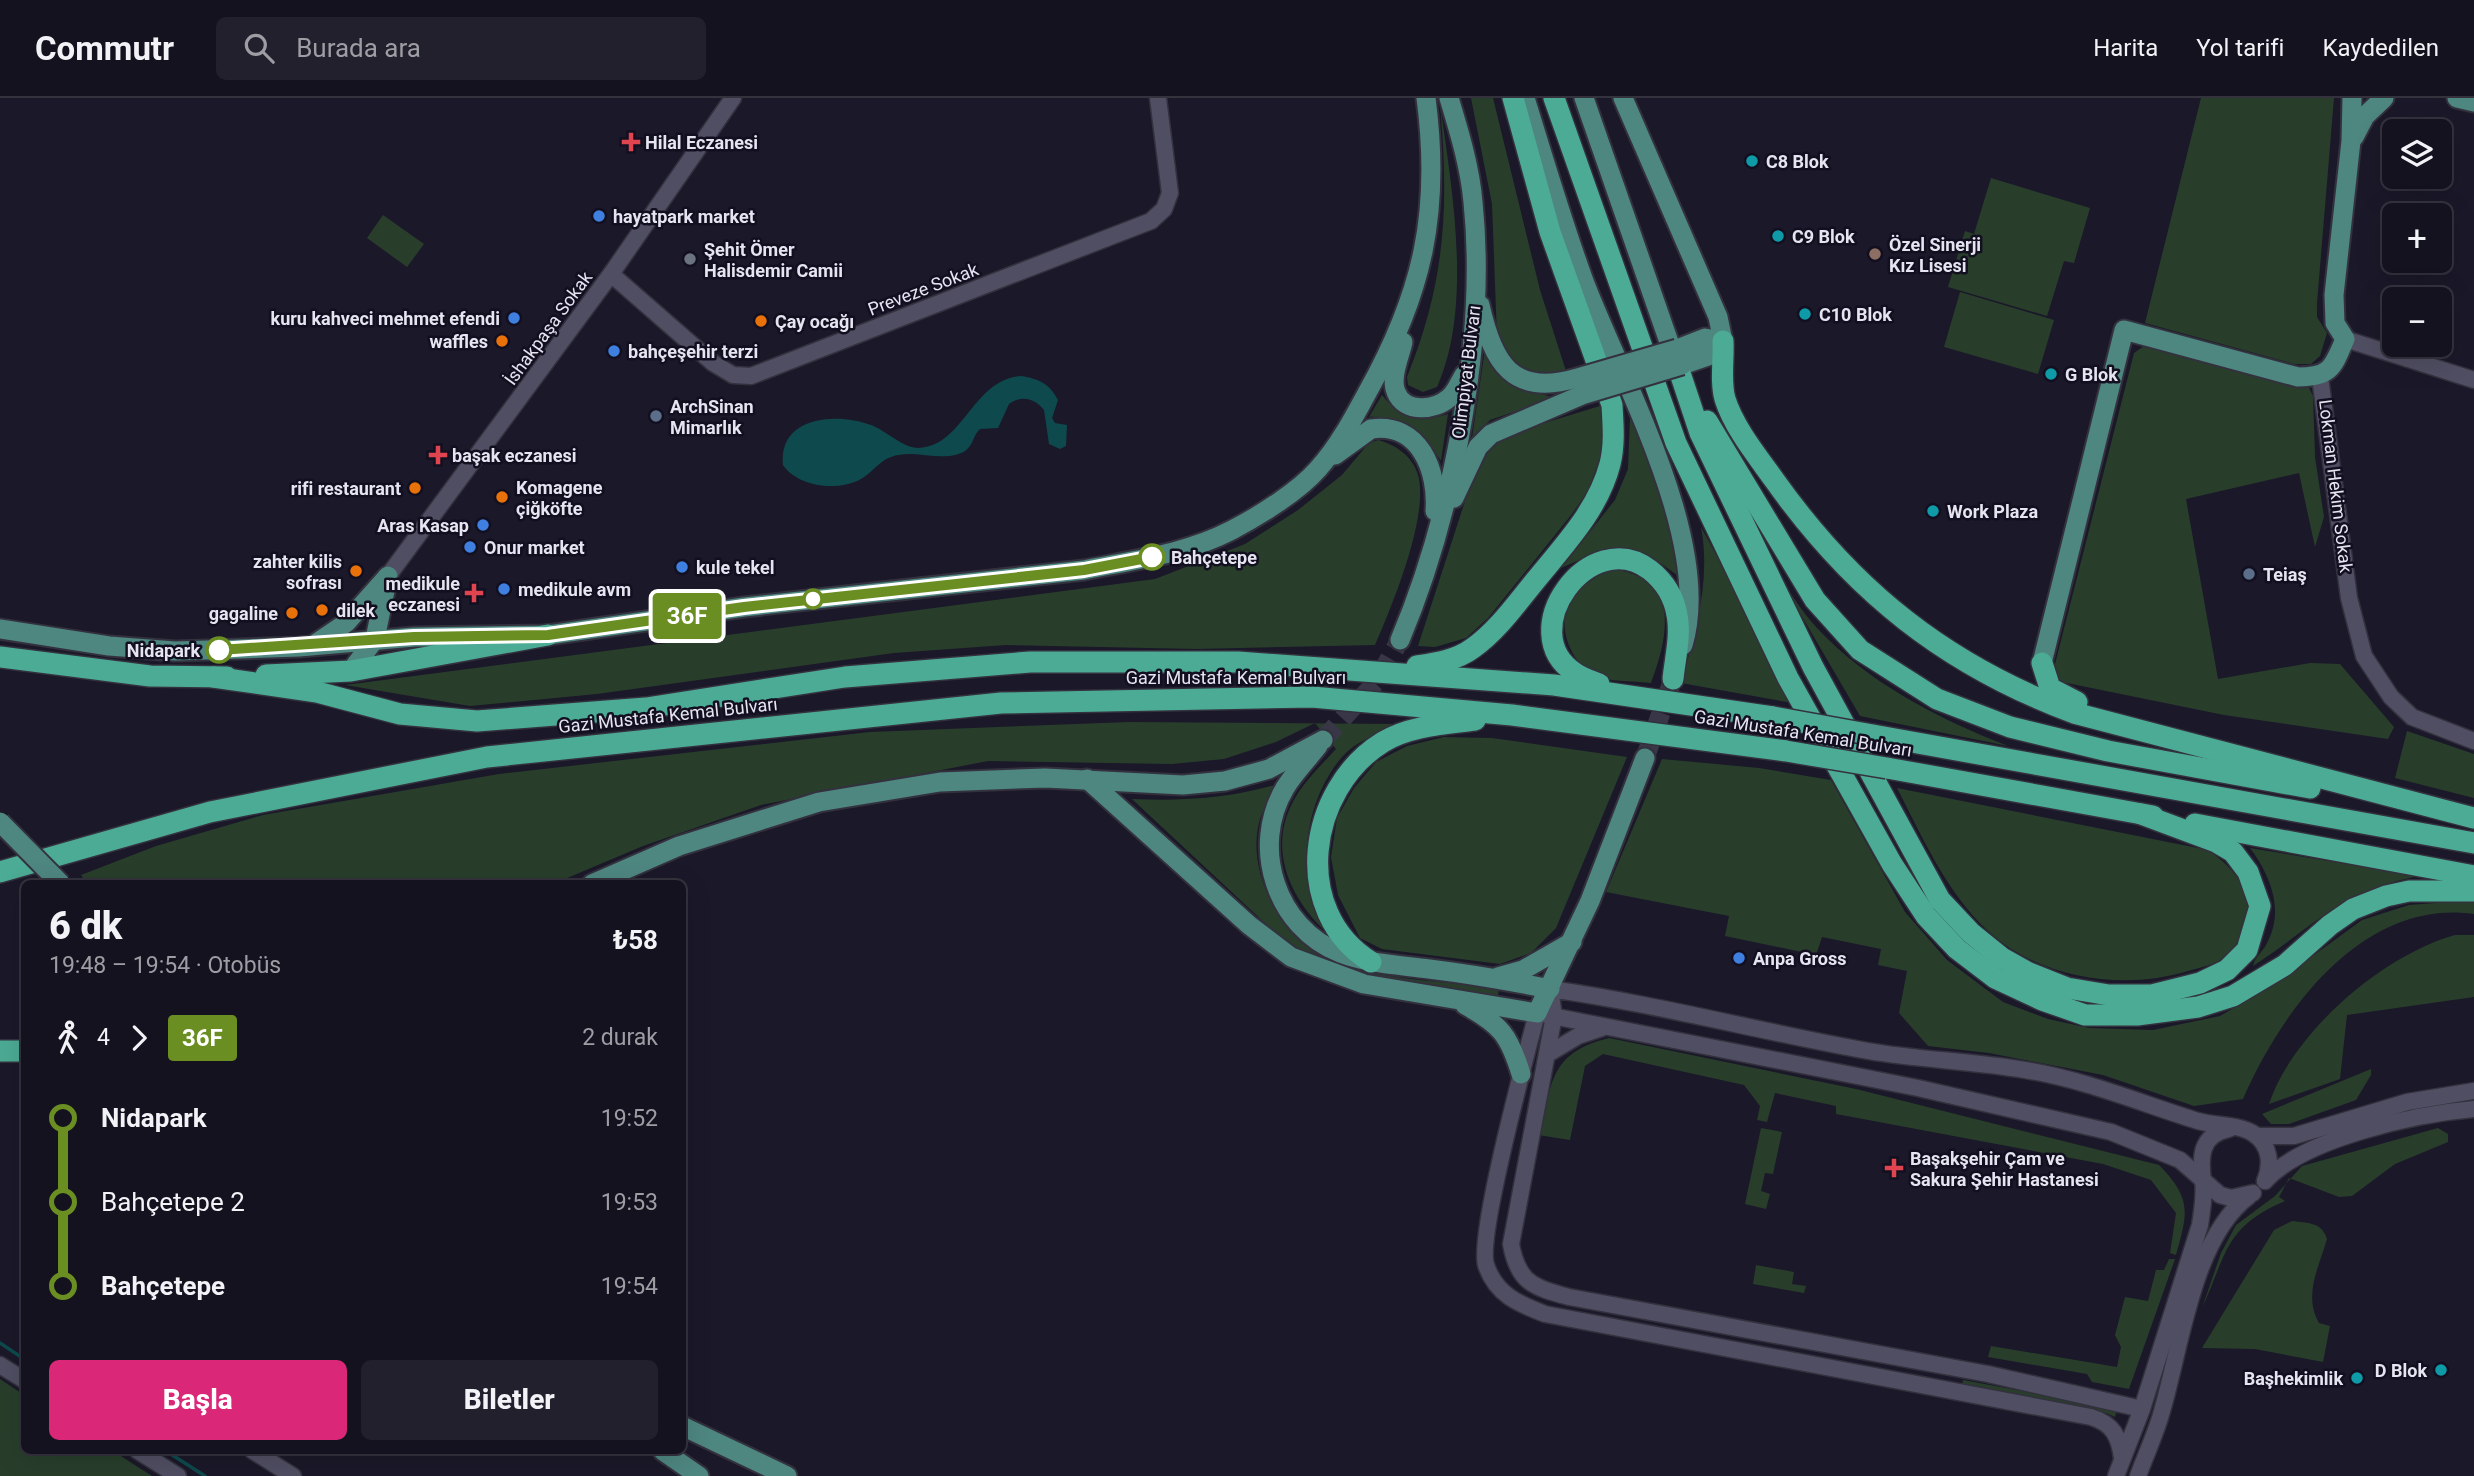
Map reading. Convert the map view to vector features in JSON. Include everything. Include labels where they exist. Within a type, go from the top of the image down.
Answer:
[{"type":"highway","points":[[1387,672],[1446,662],[1471,649],[1498,626],[1573,537],[1595,502],[1610,463],[1614,434],[1612,405],[1550,232],[1513,98]]},
{"type":"highway","points":[[1554,98],[1676,443],[1788,678],[1892,864],[1926,916],[1957,949],[1995,978],[2042,1000],[2085,1015],[2137,1015],[2198,1007],[2233,996],[2284,965],[2353,909],[2386,896],[2409,891],[2474,891]]},
{"type":"highway","points":[[1723,341],[1725,398],[1757,457],[1810,531],[1884,604],[1939,645],[2001,681],[2074,713],[2464,816]]},
{"type":"highway","points":[[1680,363],[1700,433],[1813,667],[1940,900],[1970,933],[2027,972],[2067,988],[2109,995],[2152,995],[2200,983],[2227,970],[2247,950],[2260,906],[2248,872],[2233,852],[2216,842],[2141,814]]},
{"type":"highway","points":[[1680,363],[1815,600],[1860,650],[1937,699],[2010,727],[2108,751],[2464,816]]},
{"type":"highway","points":[[1673,679],[1678,618],[1673,597],[1660,578],[1647,568],[1617,558],[1603,560],[1576,576],[1561,594],[1551,625],[1555,652],[1574,673],[1600,684],[1650,691],[1676,701]]},
{"type":"highway","points":[[3,656],[87,670],[213,677],[351,671],[548,635]]},
{"type":"highway","name":"Gazi Mustafa Kemal Bulvarı","points":[[213,677],[317,692],[400,714],[477,721],[646,708],[845,677],[1030,662],[1238,662],[1387,672],[1554,685],[1676,701],[2474,843]]},
{"type":"highway","points":[[2001,681],[2023,678],[2042,663],[2045,680],[2059,695],[2171,732],[2190,743]]},
{"type":"highway","name":"Gazi Mustafa Kemal Bulvarı","points":[[0,872],[210,813],[486,757],[1001,703],[1183,697],[1312,697],[1512,715],[1786,751],[2474,876]]},
{"type":"highway","points":[[1371,961],[1354,951],[1339,933],[1319,885],[1317,855],[1320,828],[1330,800],[1364,757],[1383,742],[1414,730],[1512,715]]},
{"type":"highway","points":[[0,1051],[21,1051]]},
{"type":"main road","points":[[1426,98],[1431,137],[1429,227],[1394,378],[1396,392],[1404,403],[1422,408],[1436,407],[1457,389],[1469,362]]},
{"type":"main road","name":"Olimpiyat Bulvarı","points":[[1400,640],[1415,605],[1456,454],[1469,362],[1475,282],[1473,198],[1449,98]]},
{"type":"main road","points":[[1525,98],[1584,281],[1666,485],[1688,558],[1691,592],[1689,613],[1673,679]]},
{"type":"main road","points":[[1584,98],[1680,363]]},
{"type":"main road","points":[[1433,544],[1478,447],[1491,434],[1579,386],[1711,355],[1723,341],[1718,317],[1623,98]]},
{"type":"main road","points":[[2344,339],[2335,323],[2334,295],[2351,141],[2352,98]]},
{"type":"main road","points":[[2351,141],[2365,116],[2384,98]]},
{"type":"main road","points":[[2457,98],[2474,102]]},
{"type":"main road","points":[[1475,282],[1486,332],[1496,356],[1513,376],[1537,384],[1579,386]]},
{"type":"main road","points":[[1318,470],[1365,397],[1411,303]]},
{"type":"main road","points":[[2042,663],[2124,330],[2298,377],[2320,377]]},
{"type":"main road","name":"Lokman Hekim Sokak","points":[[2320,377],[2328,371],[2344,339]]},
{"type":"main road","points":[[0,629],[109,646],[175,650],[313,645],[414,637],[548,635],[744,607],[1084,570],[1175,551],[1232,530],[1270,507],[1371,429],[1388,430],[1408,437],[1426,455],[1432,469],[1436,500],[1433,544]]},
{"type":"main road","points":[[388,576],[388,614],[414,637]]},
{"type":"main road","points":[[351,671],[375,639],[388,576]]},
{"type":"main road","points":[[313,645],[346,622],[388,576]]},
{"type":"main road","points":[[601,880],[680,845],[818,802],[940,782],[1087,779],[1183,785],[1225,782],[1269,769],[1323,740],[1285,788],[1275,812],[1269,838],[1271,873],[1279,897],[1310,934],[1340,953],[1371,961],[1495,978],[1550,989]]},
{"type":"main road","points":[[1087,779],[1249,925],[1292,957],[1364,984],[1546,1015],[1550,989],[1572,942],[1645,758]]},
{"type":"main road","points":[[0,822],[57,880]]},
{"type":"main road","points":[[1495,978],[1523,970],[1572,942]]},
{"type":"main road","points":[[1455,999],[1501,1028],[1511,1043],[1521,1074]]},
{"type":"main road","points":[[686,1428],[786,1476]]},
{"type":"main road","points":[[667,1454],[699,1476]]},
{"type":"street","name":"İshakpaşa Sokak","points":[[388,576],[611,274],[733,98]]},
{"type":"street","name":"Preveze Sokak","points":[[611,274],[713,363],[733,374],[751,376],[1151,221],[1164,209],[1170,193],[1158,98]]},
{"type":"street","points":[[2344,339],[2474,380]]},
{"type":"street","name":"Lokman Hekim Sokak","points":[[2320,377],[2349,598],[2364,656],[2390,696],[2412,717],[2474,741]]},
{"type":"street","points":[[1546,1015],[1918,1088],[2111,1132],[2180,1160],[2220,1195],[2231,1198],[2259,1187],[2269,1162],[2263,1143],[2257,1136],[2245,1130],[2197,1121],[2097,1085],[2024,1069],[1926,1061],[1550,989]]},
{"type":"street","points":[[1546,1015],[1548,1054],[1511,1244],[1515,1268],[1544,1290],[1622,1307],[1988,1374],[2142,1409]]},
{"type":"street","points":[[1546,1015],[1521,1074],[1487,1233],[1485,1264],[1507,1298],[1545,1314],[2091,1417],[2109,1425],[2115,1433],[2122,1458]]},
{"type":"street","points":[[1548,1054],[1578,1036],[1604,1028]]},
{"type":"street","points":[[2257,1136],[2294,1136],[2407,1102],[2474,1091]]},
{"type":"street","points":[[2138,1476],[2162,1412],[2203,1267],[2225,1220],[2236,1206],[2290,1159],[2321,1146],[2410,1119],[2474,1109]]},
{"type":"street","points":[[2116,1476],[2142,1409],[2200,1226],[2202,1151],[2213,1135],[2231,1128]]},
{"type":"street","points":[[1620,1328],[1622,1307]]},
{"type":"street","points":[[0,1366],[21,1378]]},
{"type":"street","points":[[2142,1409],[2149,1446]]},
{"type":"street","points":[[143,1454],[178,1476]]},
{"type":"street","points":[[258,1454],[293,1476]]},
{"type":"shaded area","points":[[1471,98],[1493,98],[1540,290],[1566,371],[1543,374],[1525,369],[1509,356],[1497,337],[1492,204]]},
{"type":"shaded area","points":[[2201,98],[2334,98],[2317,303],[2317,317],[2327,333],[2320,356],[2311,364],[2294,364],[2145,323]]},
{"type":"shaded area","points":[[1440,104],[1454,210],[1457,285],[1448,355],[1437,387],[1423,392],[1408,385],[1407,377],[1430,308],[1442,243],[1444,176]]},
{"type":"shaded area","points":[[1991,178],[2090,208],[2074,263],[2064,261],[2047,316],[1948,287],[1965,231],[1974,234]]},
{"type":"shaded area","points":[[383,215],[424,244],[407,267],[367,238]]},
{"type":"shaded area","points":[[1960,292],[2054,320],[2038,374],[1944,347]]},
{"type":"shaded area","points":[[2144,346],[2309,388],[2313,396],[2315,457],[2324,517],[2315,547],[2299,473],[2186,499],[2218,679],[2310,663],[2340,664],[2394,727],[2388,739],[2224,715],[2057,681],[2053,672],[2134,353]]},
{"type":"shaded area","points":[[1485,349],[1520,387],[1554,398],[1490,420],[1472,438]]},
{"type":"shaded area","points":[[1021,376],[1043,383],[1055,394],[1058,400],[1052,418],[1055,423],[1067,425],[1066,446],[1060,449],[1049,444],[1044,410],[1036,403],[1023,399],[1009,404],[998,428],[980,429],[968,449],[956,455],[909,454],[891,457],[861,479],[830,486],[808,483],[783,465],[784,449],[790,436],[800,427],[827,419],[871,425],[913,447],[934,444],[947,436],[991,389],[1004,380]]},
{"type":"shaded area","points":[[1382,395],[1396,409],[1411,417],[1428,418],[1448,414],[1441,461],[1428,443],[1402,423],[1381,417],[1369,417]]},
{"type":"shaded area","points":[[1603,405],[1606,442],[1588,491],[1572,514],[1488,618],[1466,638],[1435,647],[1418,646],[1466,498],[1484,454],[1505,435]]},
{"type":"shaded area","points":[[1630,417],[1662,495],[1676,555],[1678,576],[1647,556],[1621,550],[1595,554],[1561,568],[1615,500],[1628,469]]},
{"type":"shaded area","points":[[1378,440],[1398,449],[1414,465],[1419,479],[1420,497],[1413,540],[1375,645],[1197,649],[1006,645],[894,653],[597,694],[470,706],[345,685],[1155,579],[1245,544],[1298,510],[1342,475],[1368,444]]},
{"type":"shaded area","points":[[1701,527],[1798,704],[1681,683],[1697,625],[1703,586],[1704,547]]},
{"type":"shaded area","points":[[1773,567],[1811,621],[1859,666],[1906,698],[1956,724],[2008,746],[1860,716]]},
{"type":"shaded area","points":[[1611,569],[1633,574],[1649,583],[1659,595],[1664,610],[1665,627],[1658,664],[1651,683],[1602,678],[1591,673],[1573,654],[1568,642],[1565,617],[1568,605],[1583,586]]},
{"type":"shaded area","points":[[1129,722],[1314,723],[1276,742],[1224,759],[1172,764],[988,761],[761,805],[643,846],[562,880],[84,880],[81,875],[156,846],[263,815],[499,774],[870,732]]},
{"type":"shaded area","points":[[1315,723],[1398,724],[1348,751],[1332,771],[1316,803],[1308,838],[1308,874],[1327,933],[1312,917],[1290,882],[1284,864],[1282,844],[1284,825],[1291,805],[1307,781],[1336,749]]},
{"type":"shaded area","points":[[2407,731],[2474,754],[2474,798],[2395,778]]},
{"type":"shaded area","points":[[1444,737],[1492,738],[1627,757],[1556,928],[1531,953],[1500,964],[1382,949],[1360,938],[1338,895],[1331,857],[1337,818],[1354,788],[1376,762],[1407,746]]},
{"type":"shaded area","points":[[1662,759],[1759,768],[1831,780],[1905,912],[1947,960],[2003,1002],[2048,1019],[2089,1028],[2153,1030],[2220,1016],[2273,985],[2362,920],[2409,905],[2461,901],[2474,903],[2474,914],[2434,914],[2397,923],[2363,942],[2332,967],[2304,997],[2280,1030],[2243,1099],[2194,1106],[2103,1075],[1989,1053],[1928,1046],[1899,1013],[1907,971],[1878,965],[1881,949],[1822,937],[1816,955],[1725,936],[1729,916],[1606,892]]},
{"type":"shaded area","points":[[1275,785],[1260,819],[1258,862],[1272,904],[1300,939],[1317,952],[1355,968],[1396,977],[1499,988],[1498,996],[1358,976],[1328,966],[1284,941],[1132,799],[1204,798]]},
{"type":"shaded area","points":[[1897,788],[2208,850],[2240,881],[2248,901],[2246,923],[2236,945],[2227,955],[2214,963],[2188,971],[2137,980],[2110,980],[2057,970],[2009,947],[1973,916],[1936,864]]},
{"type":"shaded area","points":[[2250,848],[2419,876],[2392,882],[2348,900],[2253,966],[2272,931],[2275,906],[2269,881]]},
{"type":"shaded area","points":[[2455,935],[2474,935],[2474,997],[2347,1015],[2340,1079],[2269,1104],[2281,1077],[2298,1050],[2319,1024],[2344,1000],[2399,960],[2427,945]]},
{"type":"shaded area","points":[[1609,1038],[1856,1089],[2159,1165],[2177,1187],[2184,1207],[2185,1217],[2176,1255],[2170,1253],[2176,1213],[2151,1180],[2103,1164],[1836,1114],[1836,1106],[1775,1093],[1767,1122],[1757,1120],[1760,1106],[1744,1085],[1603,1054],[1585,1066],[1570,1140],[1538,1135],[1551,1085],[1564,1061],[1589,1044]]},
{"type":"shaded area","points":[[2371,1069],[2371,1075],[2356,1100],[2289,1124],[2271,1124],[2262,1114]]},
{"type":"shaded area","points":[[1761,1128],[1782,1132],[1773,1174],[1765,1173],[1761,1191],[1770,1194],[1766,1209],[1745,1204]]},
{"type":"shaded area","points":[[2438,1128],[2448,1134],[2448,1142],[2395,1164],[2352,1196],[2339,1197],[2291,1179],[2302,1166]]},
{"type":"shaded area","points":[[2286,1184],[2279,1197],[2285,1201],[2250,1221],[2230,1244],[2202,1308],[2221,1253],[2236,1225],[2275,1196]]},
{"type":"shaded area","points":[[2292,1221],[2318,1226],[2327,1239],[2312,1292],[2314,1312],[2319,1323],[2330,1326],[2323,1362],[2255,1349],[2202,1348],[2274,1230]]},
{"type":"shaded area","points":[[2169,1259],[2175,1259],[2129,1389],[2092,1382],[2087,1374],[1988,1357],[1991,1346],[2117,1367],[2121,1347],[2115,1335],[2125,1297],[2148,1301],[2156,1270],[2164,1270]]},
{"type":"shaded area","points":[[1756,1265],[1794,1272],[1792,1284],[1806,1286],[1804,1293],[1753,1284]]},
{"type":"shaded area","points":[[0,1379],[21,1393],[21,1454],[118,1454],[152,1476],[0,1476]]},
{"type":"shaded area","points":[[1963,1380],[2117,1410],[2115,1417],[2106,1413],[1962,1386]]},
{"type":"waterway","points":[[0,1343],[21,1357]]},
{"type":"waterway","points":[[171,1454],[205,1476]]},
{"type":"tunnel","points":[[1323,740],[1376,682],[1400,640]]},
{"type":"tunnel","points":[[1645,758],[1673,679]]},
{"type":"bus line","name":"36F","points":[[219,650],[299,647],[414,637],[548,635],[744,607],[1084,570],[1152,557]]},
{"type":"place","name":"Hilal Eczanesi","points":[[631,142]]},
{"type":"place","name":"C8 Blok","points":[[1752,161]]},
{"type":"place","name":"hayatpark market","points":[[599,216]]},
{"type":"place","name":"C9 Blok","points":[[1778,236]]},
{"type":"place","name":"Özel Sinerji Kız Lisesi","points":[[1875,254]]},
{"type":"place","name":"Şehit Ömer Halisdemir Camii","points":[[690,259]]},
{"type":"place","name":"C10 Blok","points":[[1805,314]]},
{"type":"place","name":"kuru kahveci mehmet efendi","points":[[514,318]]},
{"type":"place","name":"Çay ocağı","points":[[761,321]]},
{"type":"place","name":"waffles","points":[[502,341]]},
{"type":"place","name":"bahçeşehir terzi","points":[[614,351]]},
{"type":"place","name":"G Blok","points":[[2051,374]]},
{"type":"place","name":"ArchSinan Mimarlık","points":[[656,416]]},
{"type":"place","name":"başak eczanesi","points":[[438,455]]},
{"type":"place","name":"rifi restaurant","points":[[415,488]]},
{"type":"place","name":"Komagene çiğköfte","points":[[502,497]]},
{"type":"place","name":"Work Plaza","points":[[1933,511]]},
{"type":"place","name":"Aras Kasap","points":[[483,525]]},
{"type":"place","name":"Onur market","points":[[470,547]]},
{"type":"place","name":"Bahçetepe","points":[[1152,557]]},
{"type":"place","name":"kule tekel","points":[[682,567]]},
{"type":"place","name":"zahter kilis sofrası","points":[[356,571]]},
{"type":"place","name":"Teiaş","points":[[2249,574]]},
{"type":"place","name":"medikule avm","points":[[504,589]]},
{"type":"place","name":"medikule eczanesi","points":[[474,593]]},
{"type":"place","name":"dilek","points":[[322,610]]},
{"type":"place","name":"gagaline","points":[[292,613]]},
{"type":"place","name":"Nidapark","points":[[219,650]]},
{"type":"place","name":"Anpa Gross","points":[[1739,958]]},
{"type":"place","name":"Başakşehir Çam ve Sakura Şehir Hastanesi","points":[[1894,1168]]},
{"type":"place","name":"D Blok","points":[[2441,1370]]},
{"type":"place","name":"Başhekimlik","points":[[2357,1378]]}]
